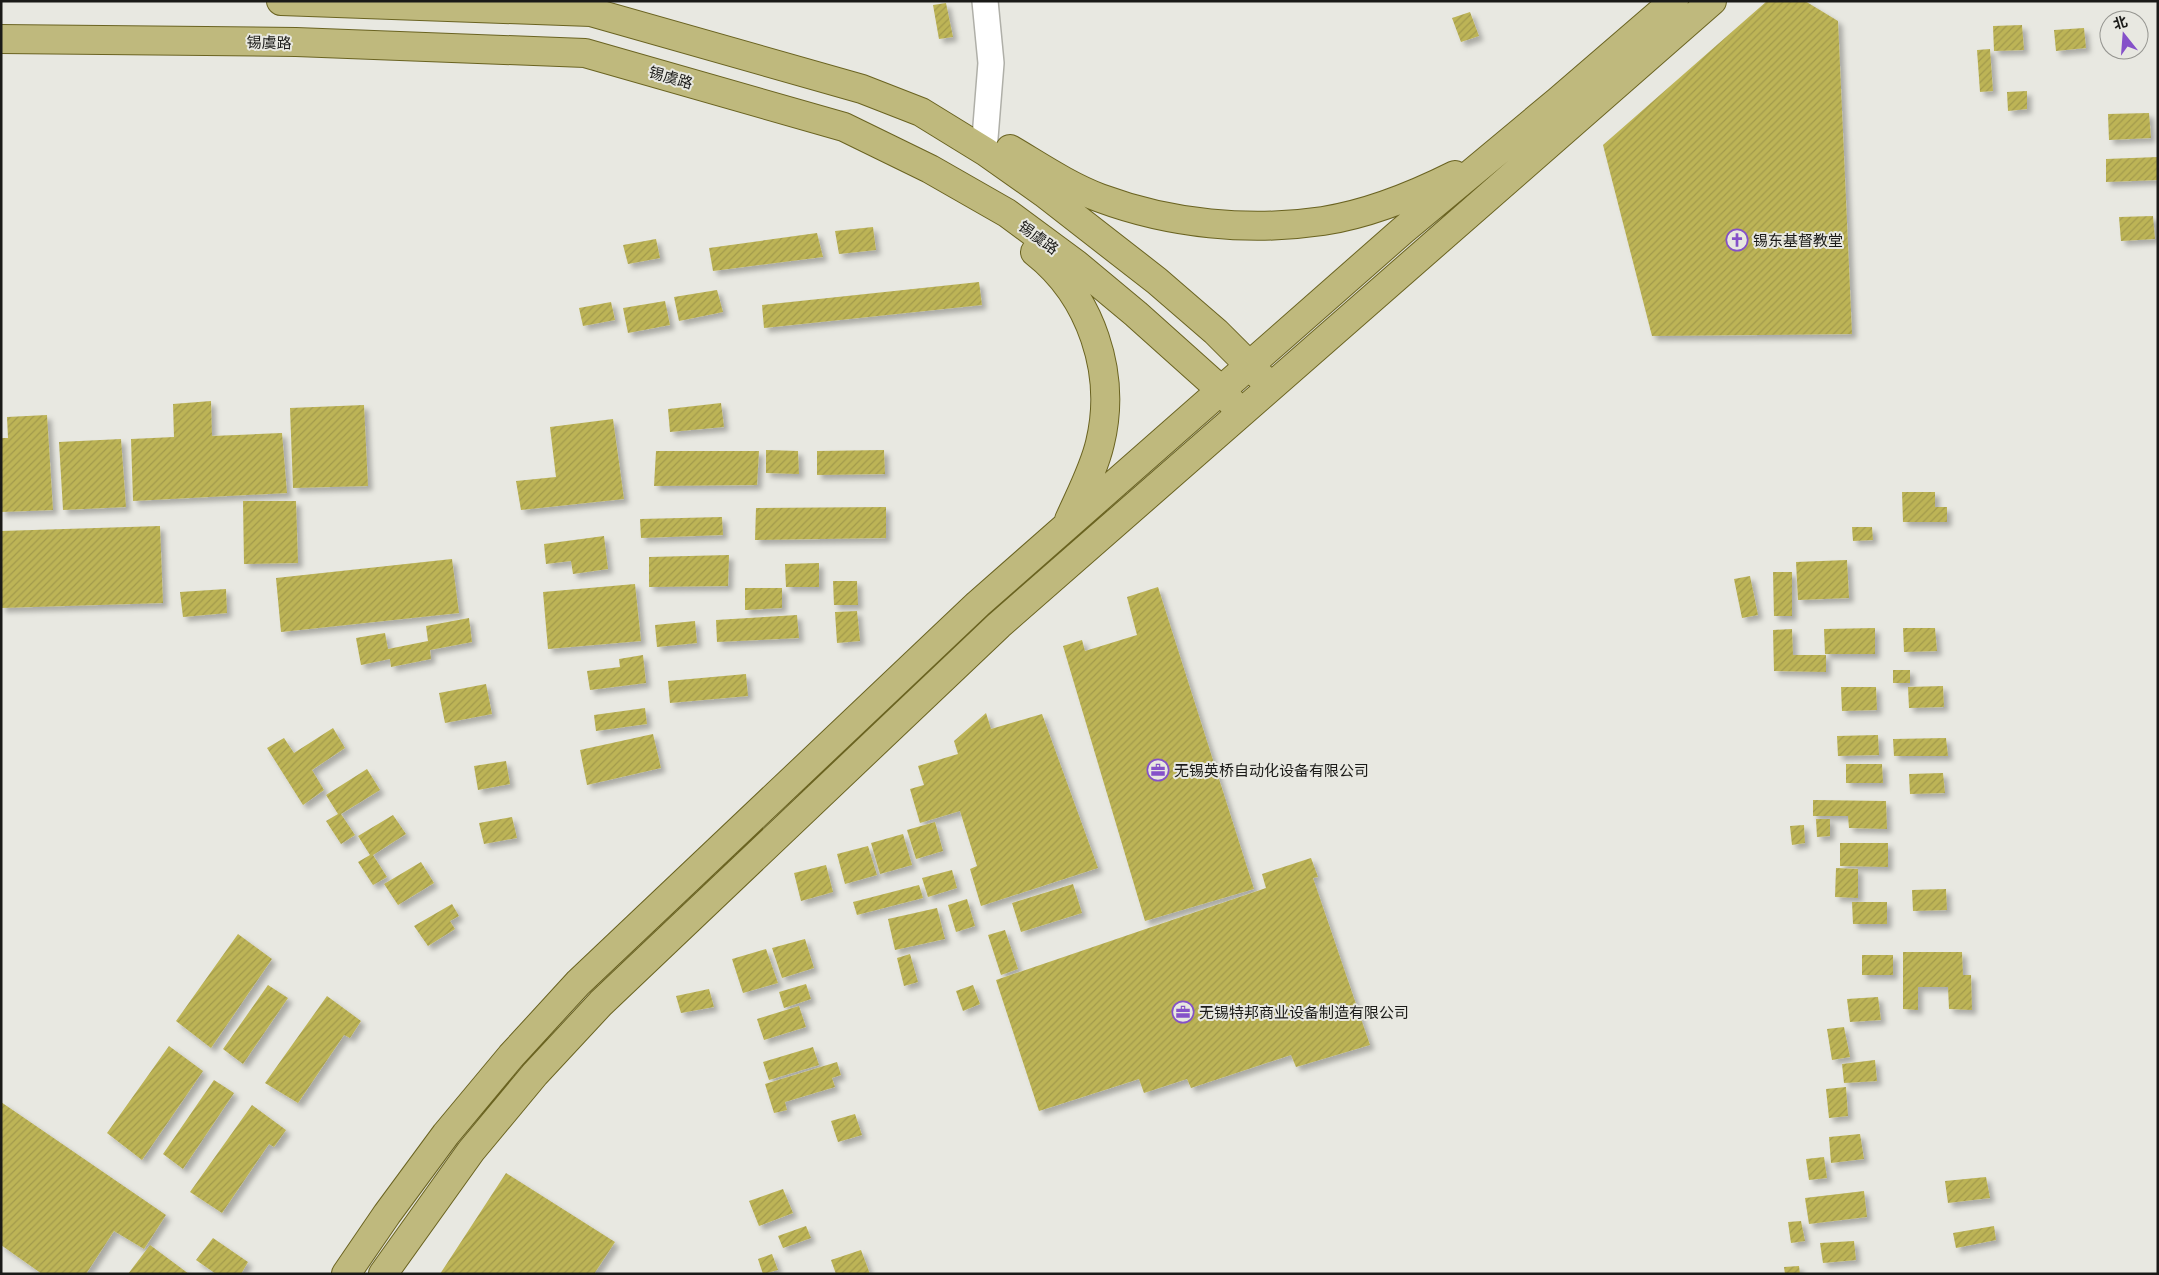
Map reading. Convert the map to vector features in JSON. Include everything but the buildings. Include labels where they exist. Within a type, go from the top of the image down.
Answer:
[{"type":"main road","points":[[281,1],[592,12],[862,89],[1007,148],[1098,197],[1135,209],[1175,218],[1230,225],[1270,226],[1324,221],[1379,207],[1440,183],[1492,156]]},
{"type":"main road","points":[[346,1274],[387,1214],[446,1134],[511,1056],[578,983],[978,604],[1402,231],[1674,1]]},
{"type":"main road","points":[[383,1274],[471,1151],[535,1074],[601,1002],[999,625],[1712,1]]},
{"type":"main road","name":"锡虞路","points":[[1,38],[296,42],[585,53],[844,126],[930,169],[1007,213],[1076,264],[1136,314],[1222,391],[1241,413]]},
{"type":"main road","points":[[921,112],[986,152],[1044,192],[1157,281],[1216,332],[1271,388]]},
{"type":"main road","points":[[930,169],[961,200],[1017,237],[1045,260],[1062,277],[1076,296],[1090,325],[1100,353],[1104,382],[1105,414],[1100,444],[1088,478],[1065,528]]},
{"type":"street","points":[[985,1],[991,63],[985,138]]},
{"type":"place","name":"锡东基督教堂","points":[[1737,240]]},
{"type":"place","name":"无锡英桥自动化设备有限公司","points":[[1158,770]]},
{"type":"place","name":"无锡特邦商业设备制造有限公司","points":[[1183,1012]]}]
